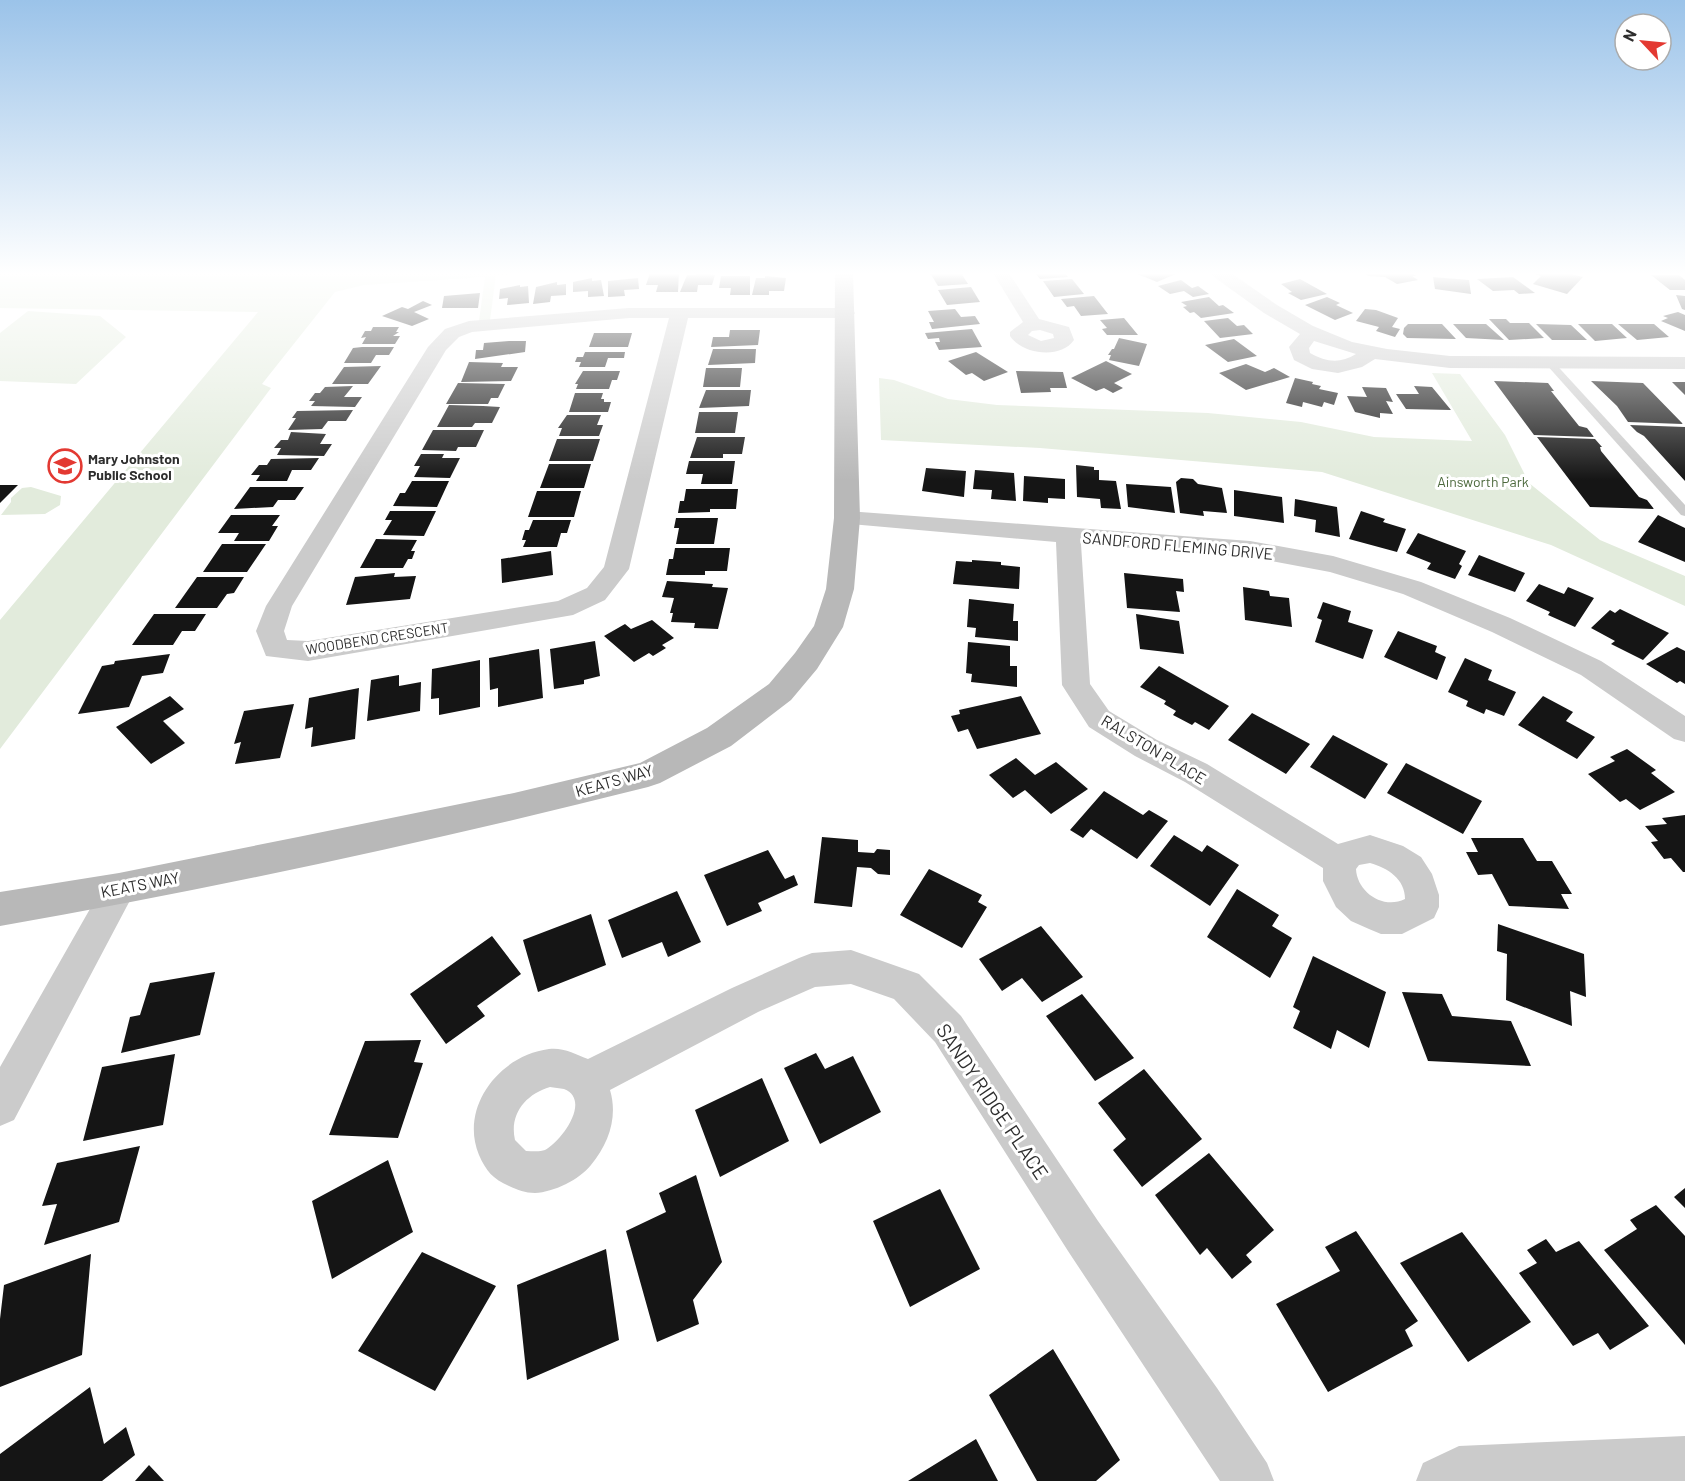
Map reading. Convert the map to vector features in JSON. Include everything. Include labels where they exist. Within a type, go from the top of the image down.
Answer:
[{"type":"street","name":"WOODBEND CRESCENT","points":[[443,342],[438,347],[279,606],[270,631],[276,649],[308,651],[564,609],[596,594],[616,568],[673,342]]},
{"type":"street","name":"KEATS WAY","points":[[0,909],[119,889],[514,807],[648,774],[718,737],[780,692],[806,661],[828,627],[840,589],[847,518],[846,342]]},
{"type":"street","points":[[1303,342],[1299,347],[1301,356],[1312,363],[1329,368],[1356,364],[1371,352]]},
{"type":"street","points":[[1340,342],[1371,352],[1420,360],[1685,363]]},
{"type":"street","name":"SANDFORD FLEMING DRIVE","points":[[847,518],[1250,549],[1333,564],[1412,588],[1501,625],[1591,668],[1685,731]]},
{"type":"street","name":"RALSTON PLACE","points":[[1068,536],[1076,685],[1099,719],[1146,748],[1196,773],[1340,862]]},
{"type":"street","points":[[0,1106],[119,889]]},
{"type":"street","name":"SANDY RIDGE PLACE","points":[[586,1081],[745,1000],[812,970],[851,967],[906,986],[948,1029],[1083,1236],[1249,1481]]},
{"type":"street","points":[[1441,1481],[1459,1471],[1685,1461]]},
{"type":"lane","points":[[1548,362],[1685,512]]},
{"type":"green space","points":[[0,342],[121,342],[76,384],[0,381]]},
{"type":"green space","points":[[233,342],[295,342],[262,384],[271,388],[0,749],[0,620]]},
{"type":"green space","name":"Ainsworth Park","points":[[1432,373],[1460,374],[1505,435],[1529,483],[1600,540],[1685,576],[1685,606],[1551,545],[1322,472],[1040,448],[881,440],[879,378],[894,380],[948,399],[997,405],[1208,413],[1301,422],[1374,437],[1472,441]]},
{"type":"green space","points":[[31,487],[61,496],[60,505],[45,514],[1,515],[11,502],[11,498],[22,488]]},
{"type":"building","points":[[363,342],[396,342],[395,344],[362,344]]},
{"type":"building","points":[[526,342],[525,352],[475,359],[476,350],[483,350],[484,343]]},
{"type":"building","points":[[591,342],[629,342],[628,347],[589,347]]},
{"type":"building","points":[[712,342],[758,342],[758,345],[711,347]]},
{"type":"building","points":[[935,342],[979,342],[982,347],[939,350]]},
{"type":"building","points":[[1117,342],[1147,344],[1139,366],[1109,360],[1111,355],[1108,355]]},
{"type":"building","points":[[1238,342],[1257,356],[1228,362],[1205,345]]},
{"type":"building","points":[[394,347],[389,355],[376,355],[371,363],[344,363],[353,348]]},
{"type":"building","points":[[713,349],[756,349],[755,363],[708,365]]},
{"type":"building","points":[[585,352],[625,352],[624,358],[608,358],[605,367],[579,367],[581,362],[575,362],[577,357],[583,357]]},
{"type":"building","points":[[976,352],[1008,372],[984,381],[972,373],[966,375],[948,361]]},
{"type":"building","points":[[1106,361],[1132,374],[1114,383],[1123,388],[1113,393],[1104,388],[1096,391],[1071,378]]},
{"type":"building","points":[[469,362],[503,363],[501,367],[518,367],[511,381],[461,382]]},
{"type":"building","points":[[1246,364],[1265,372],[1274,368],[1290,377],[1246,390],[1219,373]]},
{"type":"building","points":[[381,366],[368,384],[332,384],[344,367]]},
{"type":"building","points":[[706,368],[742,368],[740,387],[703,387]]},
{"type":"building","points":[[583,371],[620,371],[617,380],[612,380],[609,389],[576,389],[578,384],[575,384]]},
{"type":"building","points":[[1016,371],[1063,372],[1067,388],[1050,388],[1051,392],[1021,393]]},
{"type":"building","points":[[1295,378],[1313,382],[1312,384],[1321,386],[1319,389],[1338,393],[1334,405],[1324,402],[1322,407],[1303,402],[1302,407],[1286,403]]},
{"type":"building","points":[[1494,381],[1548,383],[1554,391],[1551,391],[1579,426],[1587,428],[1594,437],[1534,435]]},
{"type":"building","points":[[1591,381],[1643,383],[1683,424],[1628,422],[1617,406]]},
{"type":"building","points":[[1672,382],[1685,382],[1685,395]]},
{"type":"building","points":[[458,383],[505,384],[498,398],[491,398],[488,404],[446,404]]},
{"type":"building","points":[[353,386],[344,397],[362,397],[355,407],[311,406],[315,401],[309,401],[315,393],[320,393],[325,387]]},
{"type":"building","points":[[1414,386],[1432,387],[1451,410],[1406,409],[1396,394],[1419,394]]},
{"type":"building","points":[[1362,387],[1386,388],[1393,402],[1386,401],[1393,414],[1380,413],[1380,418],[1355,412],[1347,396],[1367,397]]},
{"type":"building","points":[[706,390],[751,390],[749,406],[699,408]]},
{"type":"building","points":[[575,393],[603,393],[601,399],[604,399],[604,402],[611,402],[608,412],[569,412]]},
{"type":"building","points":[[449,405],[500,407],[492,423],[475,423],[472,427],[437,427]]},
{"type":"building","points":[[353,410],[346,421],[328,421],[322,429],[288,430],[296,418],[292,418],[297,411]]},
{"type":"building","points":[[699,412],[738,412],[735,433],[695,433]]},
{"type":"building","points":[[567,415],[601,415],[597,425],[603,425],[599,436],[559,436],[562,428],[558,428]]},
{"type":"building","points":[[1630,425],[1685,427],[1685,481],[1644,436]]},
{"type":"building","points":[[433,430],[484,430],[476,447],[458,447],[456,451],[422,450]]},
{"type":"building","points":[[291,432],[326,434],[320,444],[332,444],[324,456],[277,455],[281,448],[274,448],[281,440],[288,440]]},
{"type":"building","points":[[697,437],[745,437],[742,454],[723,454],[723,458],[690,458]]},
{"type":"building","points":[[1537,437],[1595,439],[1602,447],[1600,447],[1601,451],[1639,497],[1647,500],[1654,509],[1590,507]]},
{"type":"building","points":[[557,439],[600,439],[593,461],[549,461]]},
{"type":"building","points":[[421,454],[444,454],[442,458],[460,458],[450,478],[414,477],[420,466],[414,466]]},
{"type":"building","points":[[319,458],[311,470],[292,470],[287,481],[256,481],[260,475],[251,475],[259,465],[267,465],[271,459]]},
{"type":"building","points":[[689,461],[735,461],[732,484],[701,484],[703,474],[686,474]]},
{"type":"building","points":[[549,464],[591,464],[584,488],[540,488]]},
{"type":"building","points":[[1076,465],[1094,467],[1094,470],[1099,470],[1099,480],[1116,481],[1121,509],[1101,508],[1100,499],[1077,497]]},
{"type":"building","points":[[926,468],[966,471],[964,497],[922,491]]},
{"type":"building","points":[[975,470],[1014,473],[1016,501],[991,499],[992,490],[973,489]]},
{"type":"building","points":[[1024,476],[1065,479],[1065,499],[1048,498],[1048,503],[1023,501]]},
{"type":"building","points":[[1181,478],[1193,479],[1198,484],[1222,488],[1227,513],[1203,511],[1204,516],[1180,513],[1176,482]]},
{"type":"building","points":[[412,481],[449,481],[437,507],[393,506],[400,493],[405,493]]},
{"type":"building","points":[[1126,484],[1171,487],[1175,513],[1128,507]]},
{"type":"building","points":[[0,485],[18,485],[0,503]]},
{"type":"building","points":[[250,487],[304,487],[295,500],[278,500],[273,507],[234,509]]},
{"type":"building","points":[[686,489],[738,489],[736,509],[678,513],[680,501],[684,501]]},
{"type":"building","points":[[1234,490],[1282,497],[1284,523],[1234,516]]},
{"type":"building","points":[[537,491],[581,491],[574,517],[528,517]]},
{"type":"building","points":[[1295,499],[1337,507],[1340,537],[1315,532],[1316,520],[1294,516]]},
{"type":"building","points":[[390,511],[436,511],[424,536],[383,535],[392,520],[385,520]]},
{"type":"building","points":[[1361,511],[1385,519],[1383,522],[1406,529],[1397,552],[1349,539]]},
{"type":"building","points":[[231,515],[280,515],[272,526],[278,526],[269,541],[234,541],[239,533],[218,533]]},
{"type":"building","points":[[1658,515],[1685,528],[1685,562],[1638,542]]},
{"type":"building","points":[[676,518],[718,518],[714,544],[676,544],[679,528],[674,528]]},
{"type":"building","points":[[533,520],[571,520],[567,533],[561,533],[557,547],[523,547],[526,540],[522,540],[525,530],[529,530]]},
{"type":"building","points":[[1418,533],[1466,551],[1455,579],[1427,569],[1431,563],[1406,553]]},
{"type":"building","points":[[376,539],[417,540],[411,551],[415,551],[412,559],[408,559],[403,568],[360,568]]},
{"type":"building","points":[[222,544],[266,544],[247,572],[203,572]]},
{"type":"building","points":[[675,548],[730,548],[727,571],[705,571],[705,575],[666,575],[669,559],[673,559]]},
{"type":"building","points":[[551,551],[553,575],[502,583],[501,559]]},
{"type":"building","points":[[1479,555],[1525,573],[1515,592],[1468,575]]},
{"type":"building","points":[[972,560],[1001,562],[1001,565],[1020,567],[1019,589],[953,584],[956,561],[972,562]]},
{"type":"building","points":[[395,573],[394,577],[416,576],[410,599],[346,605],[355,577]]},
{"type":"building","points":[[1124,573],[1183,579],[1184,592],[1176,591],[1180,612],[1127,608]]},
{"type":"building","points":[[197,577],[244,577],[234,593],[227,594],[217,608],[175,608]]},
{"type":"building","points":[[667,581],[713,584],[712,587],[728,588],[718,629],[694,628],[695,623],[671,622],[673,613],[670,613],[674,598],[662,597]]},
{"type":"building","points":[[1539,584],[1564,594],[1568,587],[1594,598],[1575,627],[1548,615],[1550,612],[1526,601]]},
{"type":"building","points":[[1243,587],[1269,591],[1270,596],[1289,598],[1292,627],[1245,620]]},
{"type":"building","points":[[969,599],[1014,604],[1013,621],[1018,621],[1018,641],[975,637],[976,628],[967,627]]},
{"type":"building","points":[[1323,602],[1351,611],[1348,622],[1373,630],[1363,659],[1315,642],[1322,620],[1317,618]]},
{"type":"building","points":[[1620,609],[1669,633],[1643,660],[1611,644],[1615,641],[1591,628],[1610,610],[1615,613]]},
{"type":"building","points":[[154,614],[206,614],[195,631],[182,631],[173,645],[132,645]]},
{"type":"building","points":[[1136,614],[1179,621],[1184,654],[1140,649]]},
{"type":"building","points":[[652,620],[674,638],[662,645],[666,648],[653,656],[649,653],[634,662],[604,636],[625,624],[631,629]]},
{"type":"building","points":[[1398,631],[1437,646],[1435,652],[1446,657],[1437,680],[1384,657]]},
{"type":"building","points":[[595,641],[600,676],[584,680],[584,684],[554,689],[550,649]]},
{"type":"building","points":[[968,642],[1010,646],[1010,666],[1017,666],[1017,687],[971,682],[972,674],[966,673]]},
{"type":"building","points":[[1677,647],[1685,651],[1685,684],[1680,681],[1677,683],[1646,664]]},
{"type":"building","points":[[539,649],[543,698],[498,707],[498,688],[490,690],[489,658]]},
{"type":"building","points":[[170,654],[163,673],[142,676],[129,707],[78,714],[102,666],[114,664],[115,661]]},
{"type":"building","points":[[1465,658],[1492,670],[1488,680],[1516,692],[1504,716],[1486,709],[1484,714],[1466,706],[1468,701],[1448,692]]},
{"type":"building","points":[[480,660],[480,707],[439,715],[439,698],[431,699],[432,669]]},
{"type":"building","points":[[1159,666],[1229,706],[1209,730],[1195,722],[1192,725],[1173,715],[1176,711],[1164,704],[1166,701],[1140,687]]},
{"type":"building","points":[[399,675],[399,686],[421,682],[420,711],[367,721],[371,680]]},
{"type":"building","points":[[359,688],[355,739],[311,747],[313,727],[305,729],[309,698]]},
{"type":"building","points":[[170,696],[184,709],[163,721],[185,743],[151,764],[116,727]]},
{"type":"building","points":[[1021,696],[1041,734],[977,749],[968,729],[958,732],[951,716],[960,714],[959,710]]},
{"type":"building","points":[[1543,696],[1573,712],[1566,721],[1595,737],[1577,759],[1518,725]]},
{"type":"building","points":[[294,704],[280,758],[235,764],[241,742],[234,744],[244,711]]},
{"type":"building","points":[[1252,713],[1310,744],[1286,774],[1228,740]]},
{"type":"building","points":[[1333,735],[1388,764],[1365,799],[1310,767]]},
{"type":"building","points":[[1627,749],[1656,770],[1651,773],[1675,792],[1640,810],[1626,799],[1620,802],[1588,774],[1615,761],[1610,757]]},
{"type":"building","points":[[1016,758],[1035,775],[1056,762],[1088,789],[1051,814],[1025,790],[1013,798],[989,775]]},
{"type":"building","points":[[1406,763],[1482,801],[1463,834],[1387,793]]},
{"type":"building","points":[[1104,791],[1143,815],[1149,810],[1168,821],[1137,859],[1091,829],[1083,838],[1070,830]]},
{"type":"building","points":[[1685,815],[1685,872],[1683,872],[1671,858],[1664,859],[1651,842],[1658,841],[1645,826],[1667,824],[1662,818]]},
{"type":"building","points":[[1174,835],[1202,852],[1207,845],[1239,865],[1210,906],[1150,866]]},
{"type":"building","points":[[822,837],[858,840],[858,852],[874,853],[877,849],[890,850],[890,875],[878,874],[871,868],[857,867],[852,907],[814,903]]},
{"type":"building","points":[[1471,838],[1523,838],[1537,861],[1552,861],[1572,894],[1561,894],[1569,909],[1509,906],[1492,874],[1478,875],[1466,852],[1478,852]]},
{"type":"building","points":[[768,850],[785,879],[794,875],[798,885],[758,903],[762,911],[727,926],[704,875]]},
{"type":"building","points":[[929,869],[982,895],[978,902],[987,907],[962,948],[900,915]]},
{"type":"building","points":[[1237,889],[1279,915],[1272,926],[1292,938],[1270,978],[1207,937]]},
{"type":"building","points":[[677,891],[701,942],[668,957],[662,942],[622,958],[608,920]]},
{"type":"building","points":[[591,914],[606,965],[538,992],[523,940]]},
{"type":"building","points":[[1498,924],[1584,954],[1586,997],[1570,991],[1572,1026],[1506,1000],[1507,954],[1497,951]]},
{"type":"building","points":[[1041,926],[1083,977],[1042,1002],[1022,978],[1002,991],[979,959]]},
{"type":"building","points":[[492,936],[521,974],[477,1006],[485,1016],[446,1044],[410,994]]},
{"type":"building","points":[[1313,956],[1386,992],[1369,1048],[1337,1030],[1331,1049],[1293,1028],[1300,1011],[1293,1007]]},
{"type":"building","points":[[215,972],[200,1035],[121,1053],[130,1017],[140,1015],[150,983]]},
{"type":"building","points":[[1402,992],[1442,994],[1452,1016],[1511,1021],[1531,1066],[1428,1061]]},
{"type":"building","points":[[1082,994],[1134,1058],[1095,1081],[1046,1016]]},
{"type":"building","points":[[421,1040],[414,1062],[423,1063],[398,1138],[329,1135],[365,1041]]},
{"type":"building","points":[[816,1053],[825,1069],[853,1056],[881,1112],[820,1144],[784,1068]]},
{"type":"building","points":[[175,1054],[163,1125],[83,1141],[102,1067]]},
{"type":"building","points":[[1144,1069],[1202,1139],[1142,1187],[1113,1150],[1126,1139],[1098,1103]]},
{"type":"building","points":[[762,1078],[789,1141],[720,1177],[695,1110]]},
{"type":"building","points":[[140,1146],[119,1222],[44,1245],[57,1204],[42,1206],[57,1163]]},
{"type":"building","points":[[1209,1153],[1274,1230],[1246,1255],[1252,1262],[1232,1279],[1207,1248],[1200,1255],[1155,1195]]},
{"type":"building","points":[[388,1160],[413,1232],[332,1279],[312,1201]]},
{"type":"building","points":[[696,1175],[722,1262],[693,1300],[699,1324],[657,1342],[626,1231],[666,1212],[659,1193]]},
{"type":"building","points":[[1685,1188],[1685,1208],[1674,1197]]},
{"type":"building","points":[[940,1189],[980,1269],[910,1307],[873,1221]]},
{"type":"building","points":[[1656,1205],[1685,1236],[1685,1345],[1604,1250],[1637,1229],[1630,1220]]},
{"type":"building","points":[[1356,1231],[1418,1321],[1405,1330],[1413,1346],[1328,1392],[1276,1304],[1340,1271],[1325,1247]]},
{"type":"building","points":[[1462,1232],[1531,1322],[1468,1362],[1400,1263]]},
{"type":"building","points":[[1546,1239],[1556,1252],[1579,1241],[1649,1326],[1610,1350],[1598,1333],[1573,1346],[1519,1273],[1537,1263],[1527,1250]]},
{"type":"building","points":[[606,1249],[619,1340],[527,1380],[517,1285]]},
{"type":"building","points":[[422,1252],[496,1286],[435,1391],[358,1351]]},
{"type":"building","points":[[91,1254],[82,1355],[0,1387],[0,1319],[4,1285]]},
{"type":"building","points":[[1053,1349],[1120,1460],[1096,1481],[1037,1481],[989,1395]]},
{"type":"building","points":[[90,1387],[104,1444],[126,1427],[135,1455],[102,1481],[0,1481],[0,1454]]},
{"type":"building","points":[[976,1439],[998,1481],[908,1481]]},
{"type":"building","points":[[149,1465],[164,1481],[135,1481]]},
{"type":"place","name":"Mary Johnston Public School","points":[[65,466]]}]
